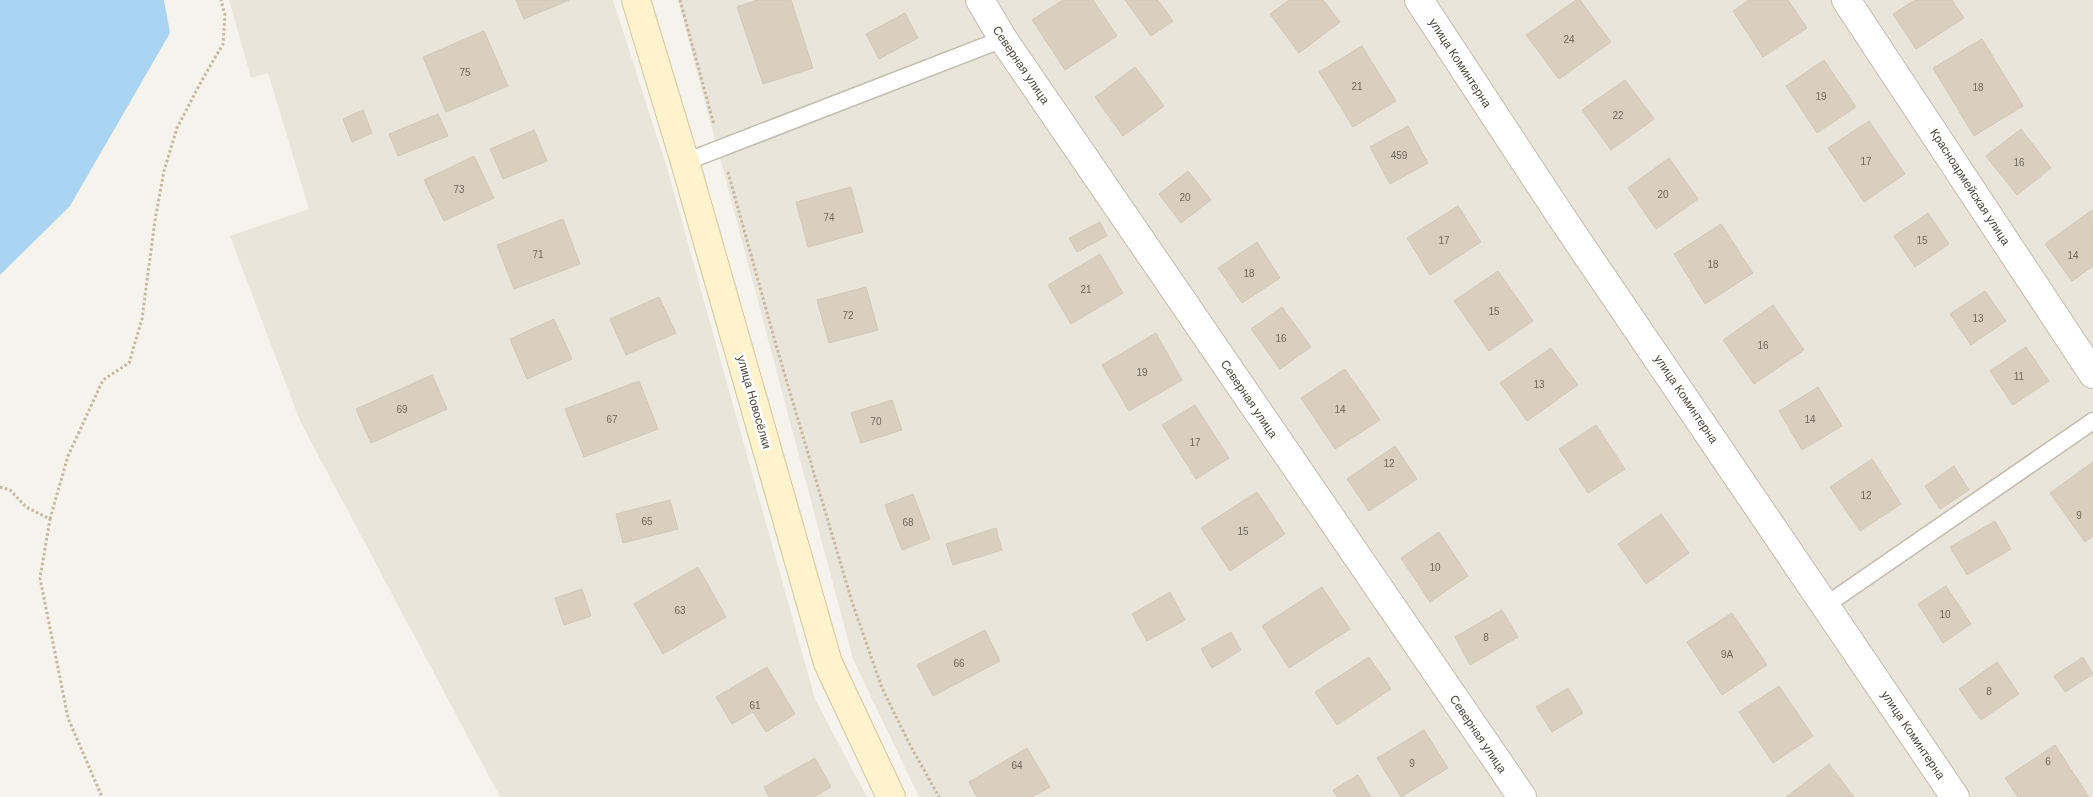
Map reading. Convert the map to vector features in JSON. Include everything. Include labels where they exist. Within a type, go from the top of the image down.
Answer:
[{"type":"street","name":"улица Новосёлки","points":[[636,0],[828,663],[891,797]]},
{"type":"street","name":"Северная улица","points":[[980,0],[1003,39],[1522,797]]},
{"type":"street","name":"улица Коминтерна","points":[[1419,0],[1562,218],[1955,797]]},
{"type":"street","name":"Красноармейская улица","points":[[1846,0],[2093,374]]},
{"type":"lane","points":[[684,162],[1003,39]]},
{"type":"lane","points":[[1826,605],[2093,422]]},
{"type":"path","points":[[102,797],[68,718],[40,578],[50,519],[68,456],[102,380],[129,363],[142,320],[155,220],[164,171],[177,128],[224,44],[222,0]]},
{"type":"path","points":[[680,0],[776,345],[852,602],[882,688],[938,797]]},
{"type":"path","points":[[0,487],[10,490],[26,507],[50,519]]},
{"type":"shaded area","points":[[229,0],[613,0],[667,168],[815,699],[867,797],[500,797],[300,421],[230,236],[309,209],[268,73],[251,78]]},
{"type":"shaded area","points":[[678,0],[2093,0],[2093,797],[919,797],[853,659]]},
{"type":"water","points":[[0,0],[164,0],[170,33],[70,206],[0,275]]},
{"type":"building","points":[[516,0],[569,0],[524,19]]},
{"type":"building","points":[[757,0],[791,0],[813,68],[763,84],[737,7]]},
{"type":"building","points":[[1063,0],[1093,0],[1117,36],[1065,70],[1032,20]]},
{"type":"building","points":[[1125,0],[1158,0],[1173,21],[1151,36]]},
{"type":"building","points":[[1289,0],[1323,0],[1340,22],[1299,53],[1270,14]]},
{"type":"building","points":[[1576,0],[1580,0],[1611,42],[1559,79],[1526,35]]},
{"type":"building","points":[[1749,0],[1788,0],[1807,28],[1763,57],[1733,11]]},
{"type":"building","points":[[1915,0],[1952,0],[1964,18],[1916,49],[1893,14]]},
{"type":"building","points":[[905,13],[918,38],[879,59],[866,34]]},
{"type":"building","points":[[484,31],[508,86],[446,112],[423,57]]},
{"type":"building","points":[[1982,39],[2023,106],[1974,136],[1933,68]]},
{"type":"building","points":[[1362,46],[1396,101],[1353,127],[1319,72]]},
{"type":"building","points":[[1824,60],[1856,107],[1817,133],[1786,86]]},
{"type":"building","points":[[1135,67],[1164,106],[1123,136],[1095,97]]},
{"type":"building","points":[[1625,80],[1654,119],[1611,150],[1582,110]]},
{"type":"building","points":[[363,110],[372,133],[352,142],[343,119]]},
{"type":"building","points":[[438,114],[448,136],[398,156],[389,134]]},
{"type":"building","points":[[1869,121],[1905,174],[1864,202],[1828,148]]},
{"type":"building","points":[[1408,126],[1428,163],[1390,184],[1370,147]]},
{"type":"building","points":[[2021,129],[2051,168],[2017,195],[1986,156]]},
{"type":"building","points":[[534,130],[547,161],[503,179],[490,149]]},
{"type":"building","points":[[474,156],[494,198],[444,221],[424,180]]},
{"type":"building","points":[[1669,158],[1698,199],[1656,229],[1628,188]]},
{"type":"building","points":[[1188,171],[1211,200],[1181,223],[1159,194]]},
{"type":"building","points":[[851,187],[863,232],[808,247],[796,202]]},
{"type":"building","points":[[1458,206],[1481,242],[1430,275],[1407,238]]},
{"type":"building","points":[[2092,210],[2093,266],[2072,281],[2045,244]]},
{"type":"building","points":[[1928,213],[1949,244],[1915,267],[1894,236]]},
{"type":"building","points":[[563,219],[580,264],[514,289],[497,245]]},
{"type":"building","points":[[1100,222],[1107,236],[1077,252],[1069,238]]},
{"type":"building","points":[[1721,224],[1753,273],[1705,304],[1674,254]]},
{"type":"building","points":[[1257,242],[1280,278],[1242,303],[1218,268]]},
{"type":"building","points":[[1100,254],[1123,293],[1071,324],[1048,285]]},
{"type":"building","points":[[1498,271],[1533,321],[1489,351],[1454,301]]},
{"type":"building","points":[[866,287],[878,330],[829,343],[817,300]]},
{"type":"building","points":[[1985,291],[2006,321],[1971,345],[1950,314]]},
{"type":"building","points":[[659,297],[676,333],[626,355],[610,319]]},
{"type":"building","points":[[1773,305],[1804,350],[1754,384],[1723,340]]},
{"type":"building","points":[[1282,307],[1311,347],[1280,369],[1251,329]]},
{"type":"building","points":[[554,319],[572,359],[527,379],[510,339]]},
{"type":"building","points":[[1156,333],[1182,380],[1129,411],[1102,365]]},
{"type":"building","points":[[2026,347],[2049,381],[2013,405],[1990,371]]},
{"type":"building","points":[[1551,348],[1578,385],[1527,421],[1500,383]]},
{"type":"building","points":[[1345,369],[1380,420],[1335,449],[1301,398]]},
{"type":"building","points":[[432,375],[447,409],[371,443],[356,409]]},
{"type":"building","points":[[639,381],[658,429],[584,457],[565,409]]},
{"type":"building","points":[[1818,387],[1842,426],[1802,450],[1779,411]]},
{"type":"building","points":[[892,400],[902,430],[861,443],[851,413]]},
{"type":"building","points":[[1195,405],[1229,458],[1196,479],[1162,425]]},
{"type":"building","points":[[1596,425],[1625,469],[1588,493],[1559,449]]},
{"type":"building","points":[[1395,446],[1417,479],[1369,511],[1347,479]]},
{"type":"building","points":[[1872,459],[1901,504],[1860,531],[1830,487]]},
{"type":"building","points":[[2093,462],[2093,536],[2085,542],[2050,493]]},
{"type":"building","points":[[1954,466],[1969,490],[1940,509],[1925,486]]},
{"type":"building","points":[[1257,492],[1285,534],[1230,571],[1201,528]]},
{"type":"building","points":[[913,494],[930,539],[902,550],[885,505]]},
{"type":"building","points":[[670,500],[678,529],[623,543],[616,514]]},
{"type":"building","points":[[1661,514],[1689,553],[1646,584],[1618,544]]},
{"type":"building","points":[[1995,521],[2011,549],[1967,575],[1950,547]]},
{"type":"building","points":[[996,528],[1002,550],[953,565],[946,544]]},
{"type":"building","points":[[1439,532],[1468,576],[1430,602],[1401,558]]},
{"type":"building","points":[[698,567],[726,617],[663,654],[634,604]]},
{"type":"building","points":[[1946,586],[1971,624],[1943,643],[1918,604]]},
{"type":"building","points":[[1322,587],[1350,629],[1289,668],[1262,626]]},
{"type":"building","points":[[582,589],[591,616],[564,625],[555,598]]},
{"type":"building","points":[[1170,592],[1185,620],[1147,641],[1132,614]]},
{"type":"building","points":[[1502,610],[1518,637],[1470,665],[1455,637]]},
{"type":"building","points":[[1732,613],[1767,665],[1722,695],[1687,642]]},
{"type":"building","points":[[985,630],[1000,661],[933,696],[917,665]]},
{"type":"building","points":[[1231,632],[1241,650],[1212,668],[1201,649]]},
{"type":"building","points":[[1369,657],[1391,689],[1337,725],[1315,692]]},
{"type":"building","points":[[2083,657],[2093,674],[2065,692],[2054,676]]},
{"type":"building","points":[[1997,662],[2019,694],[1981,720],[1959,689]]},
{"type":"building","points":[[767,667],[795,714],[766,732],[753,712],[732,724],[716,697]]},
{"type":"building","points":[[1779,686],[1813,736],[1773,763],[1739,712]]},
{"type":"building","points":[[1568,688],[1583,713],[1552,732],[1536,707]]},
{"type":"building","points":[[1424,730],[1448,768],[1401,797],[1377,758]]},
{"type":"building","points":[[2055,745],[2089,797],[2018,797],[2005,778]]},
{"type":"building","points":[[1027,748],[1050,787],[1032,797],[977,797],[969,782]]},
{"type":"building","points":[[815,758],[831,787],[814,797],[769,797],[764,787]]},
{"type":"building","points":[[1829,764],[1854,797],[1786,797]]},
{"type":"building","points":[[1358,775],[1371,797],[1337,797],[1333,790]]}]
